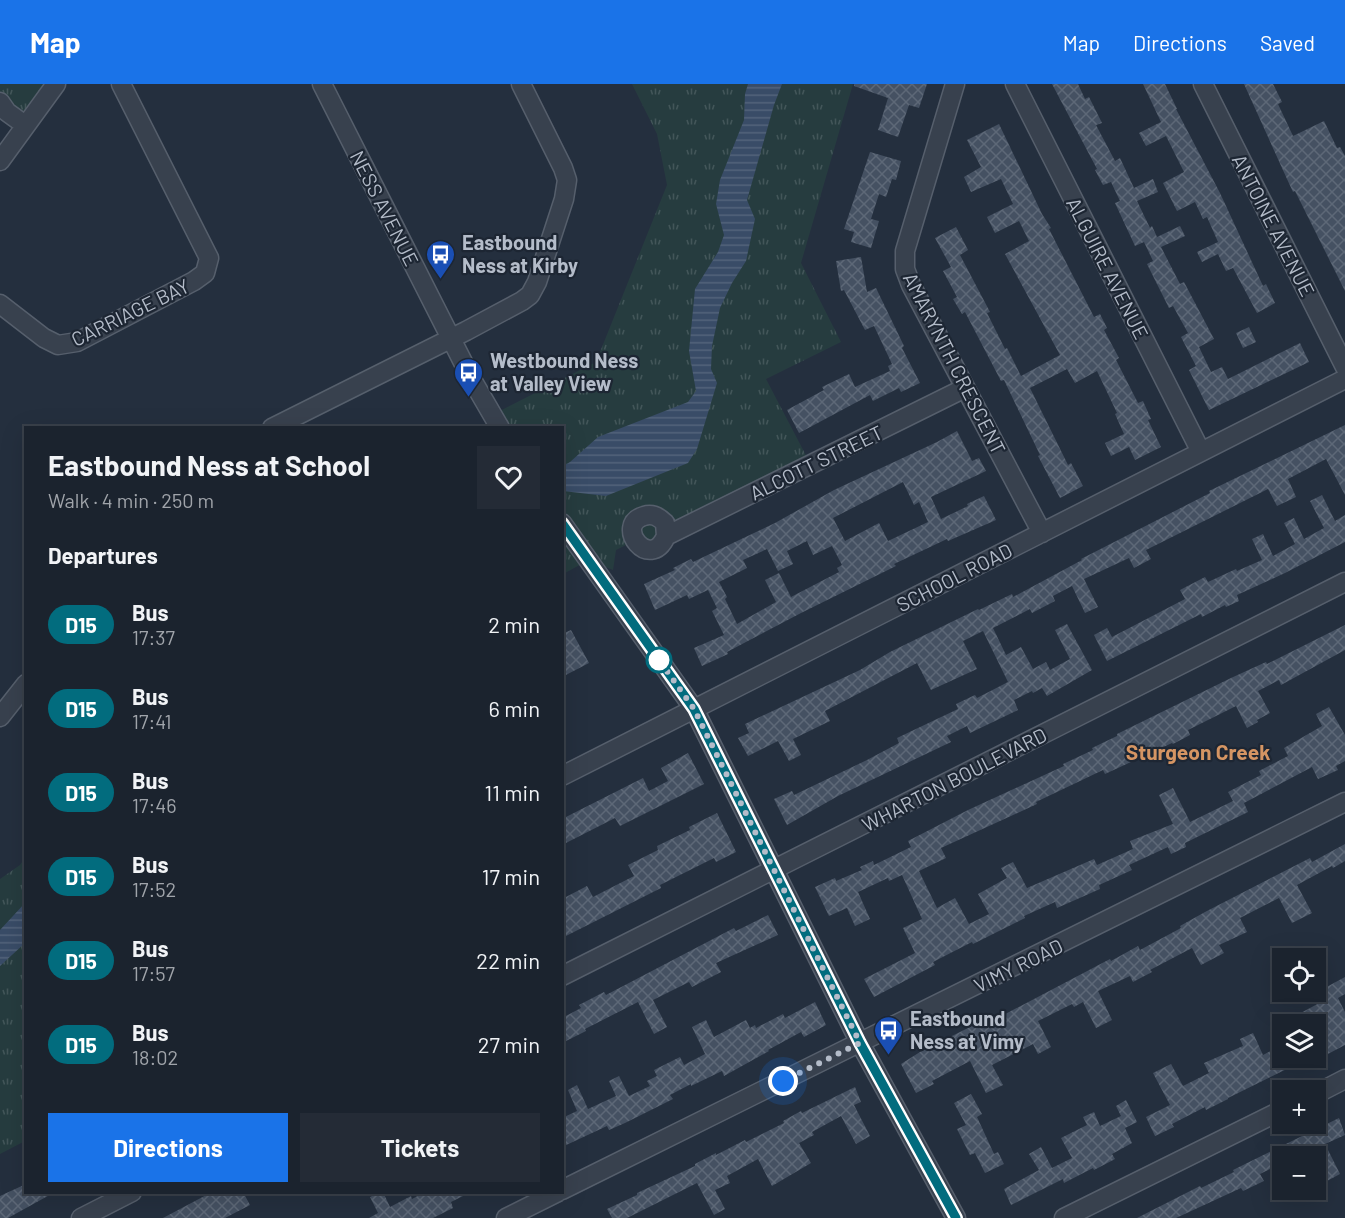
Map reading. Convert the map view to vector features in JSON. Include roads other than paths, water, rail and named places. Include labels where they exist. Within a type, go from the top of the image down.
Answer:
[{"type":"street","points":[[0,161],[56,84]]},
{"type":"street","name":"CARRIAGE BAY","points":[[0,304],[44,338],[58,345],[76,342],[194,281],[205,273],[208,258],[205,251],[121,84]]},
{"type":"street","name":"NESS AVENUE","points":[[322,84],[471,378],[499,426]]},
{"type":"street","points":[[276,426],[452,339],[530,295],[537,282],[564,199],[567,180],[521,84]]},
{"type":"street","name":"AMARYNTH CRESCENT","points":[[955,84],[905,251],[905,268],[1041,533]]},
{"type":"street","name":"ALGUIRE AVENUE","points":[[1015,84],[1201,452]]},
{"type":"street","name":"ANTOINE AVENUE","points":[[1203,84],[1345,367]]},
{"type":"street","points":[[0,102],[7,112],[25,125]]},
{"type":"street","name":"SCHOOL ROAD","points":[[564,775],[1345,379]]},
{"type":"street","name":"ALCOTT STREET","points":[[666,536],[965,388]]},
{"type":"street","points":[[564,526],[694,709],[860,1043],[956,1218]]},
{"type":"street","name":"WHARTON BOULEVARD","points":[[564,975],[1345,582]]},
{"type":"street","points":[[0,717],[24,687]]},
{"type":"street","name":"VIMY ROAD","points":[[564,1189],[1345,802]]},
{"type":"street","points":[[1326,1089],[1345,1079]]},
{"type":"street","points":[[1064,1218],[1272,1115]]},
{"type":"street","points":[[81,1218],[128,1194]]},
{"type":"street","points":[[506,1218],[554,1194]]},
{"type":"water","points":[[748,84],[782,84],[747,200],[755,219],[746,261],[720,308],[712,346],[711,369],[717,383],[697,449],[688,463],[606,496],[564,491],[564,465],[598,437],[688,402],[696,391],[689,351],[695,289],[718,252],[724,235],[716,204],[720,180],[744,120],[745,94]]},
{"type":"water","points":[[24,904],[24,944],[0,966],[0,930]]},
{"type":"place","name":"Eastbound Ness at Kirby","points":[[441,280]]},
{"type":"place","name":"Westbound Ness at Valley View","points":[[469,398]]},
{"type":"place","name":"Eastbound Ness at Vimy","points":[[889,1056]]},
{"type":"district","name":"Sturgeon Creek","points":[[1198,751]]}]
